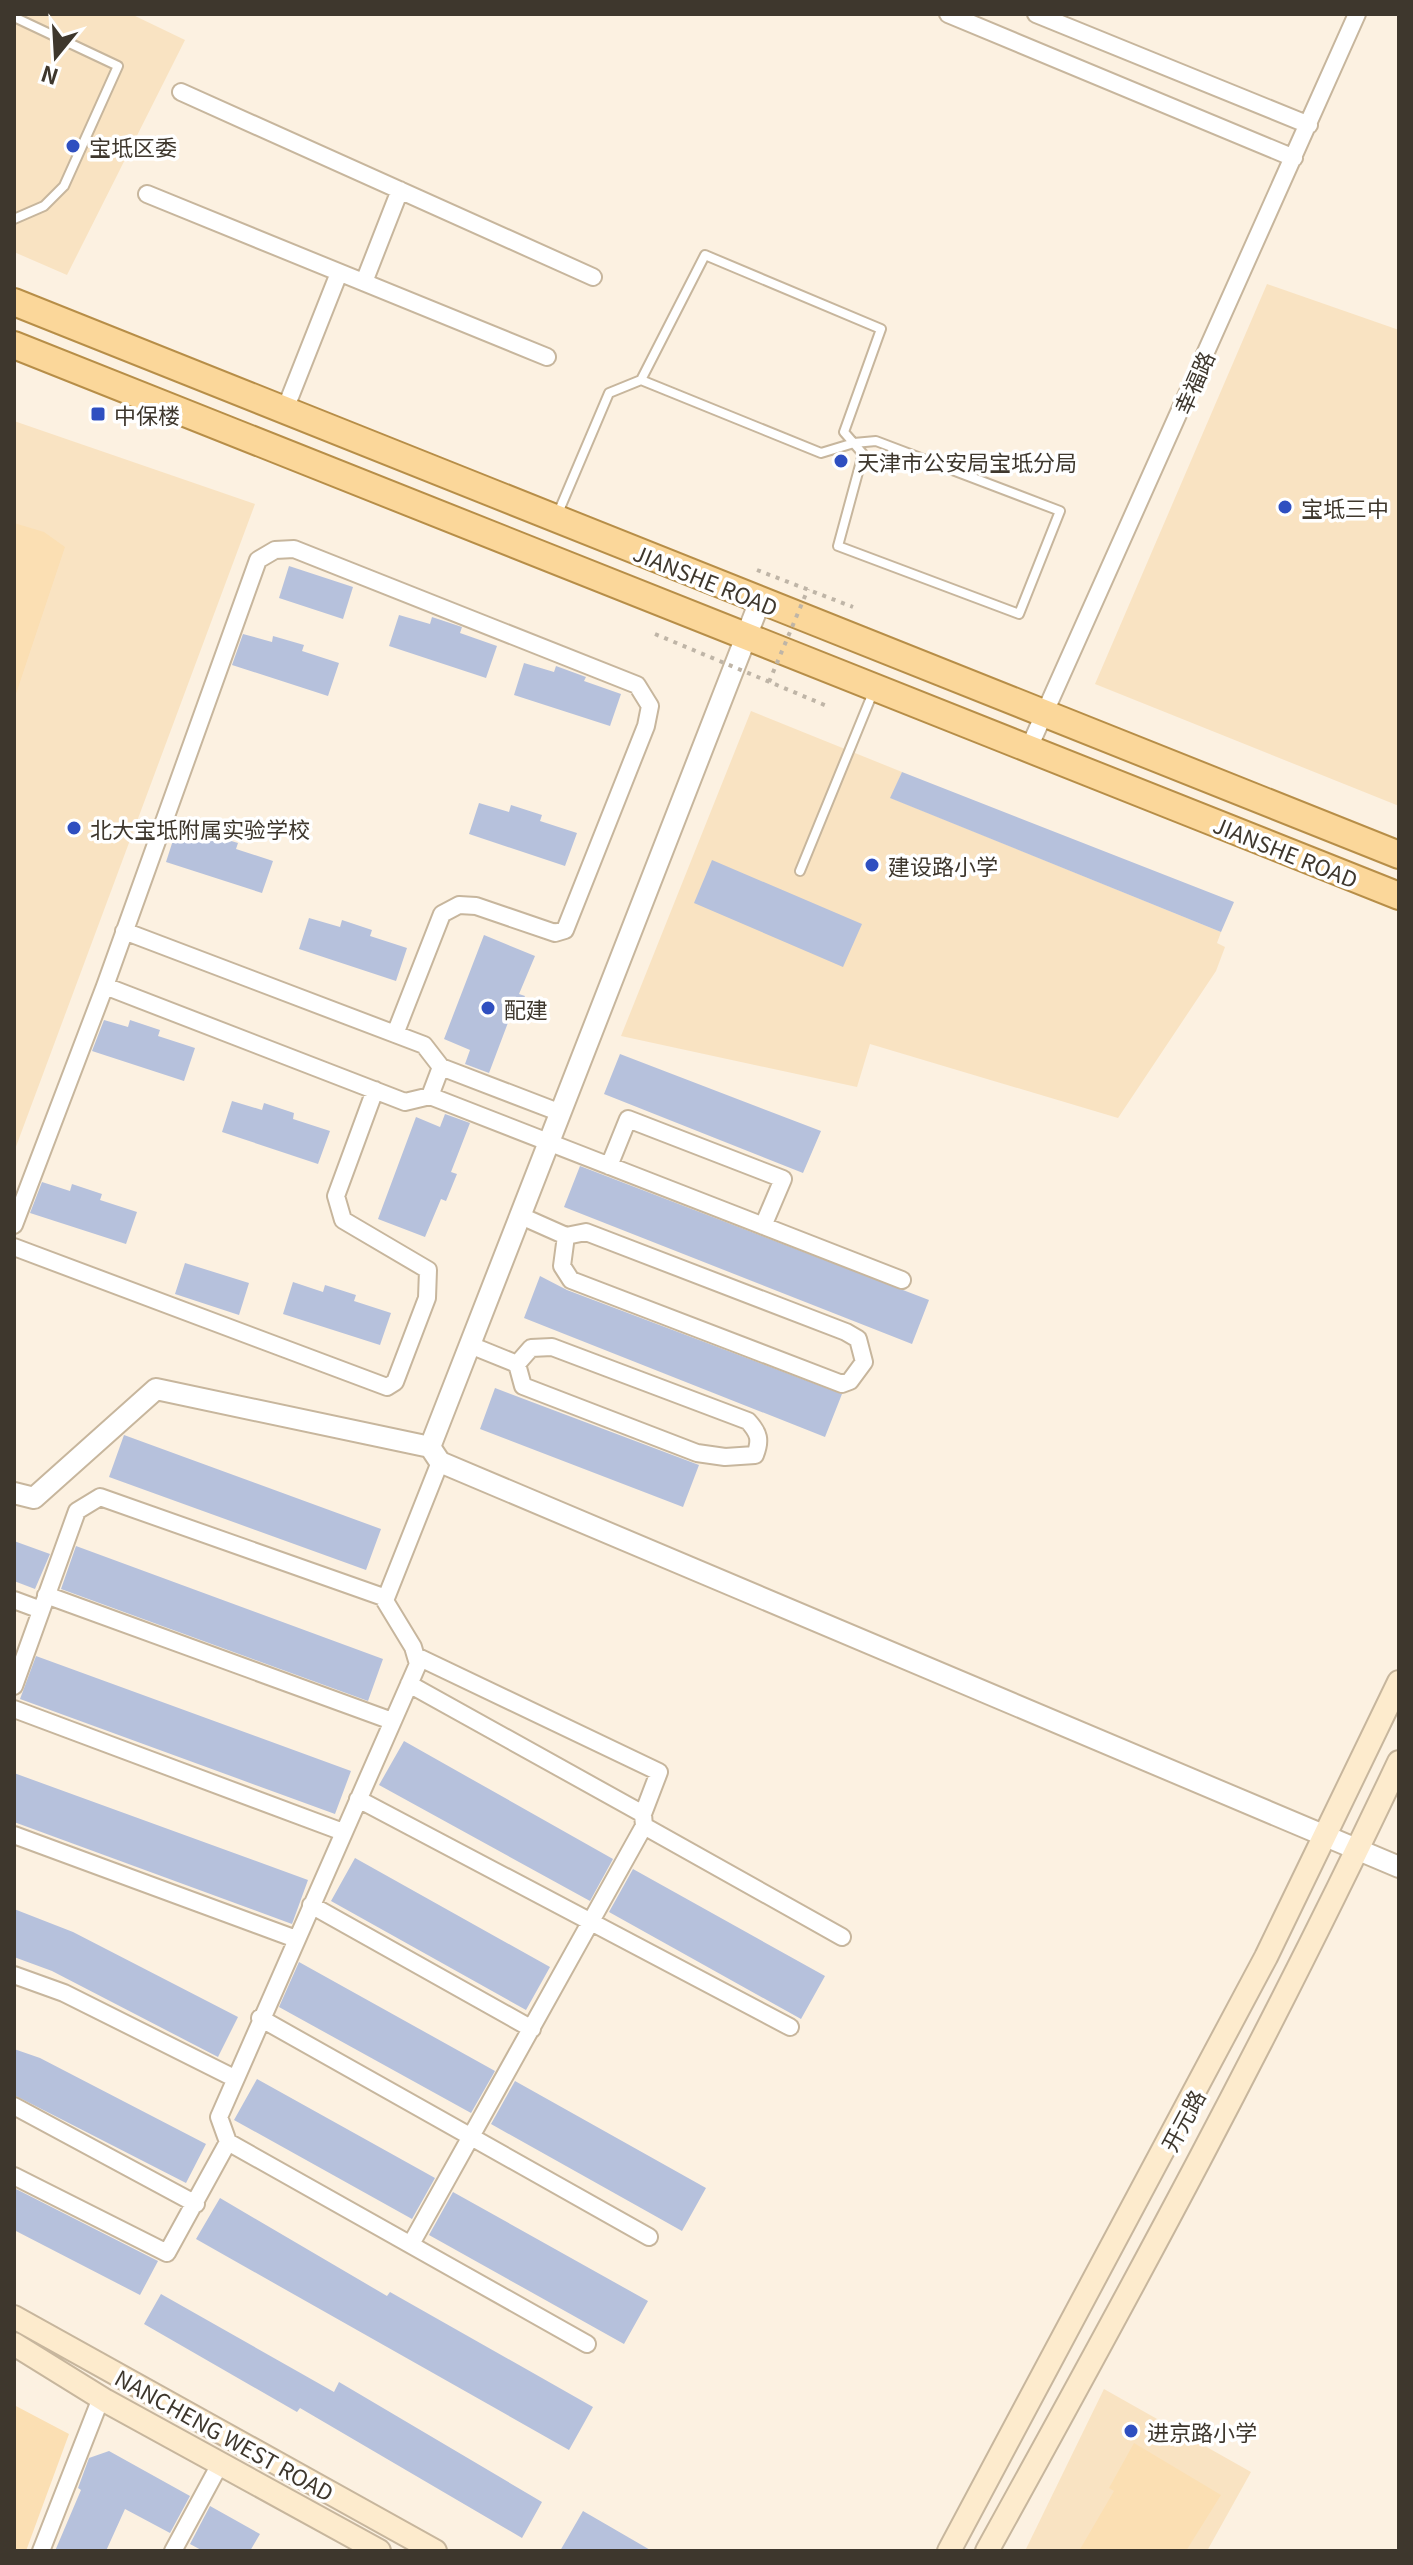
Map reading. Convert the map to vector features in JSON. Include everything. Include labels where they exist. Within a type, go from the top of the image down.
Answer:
[{"type":"main road","name":"JIANSHE ROAD","points":[[14,302],[1399,855]]},
{"type":"main road","name":"JIANSHE ROAD","points":[[14,345],[1399,896]]},
{"type":"main road","name":"开元路","points":[[949,2551],[1169,2146],[1266,1957],[1399,1682]]},
{"type":"main road","name":"开元路","points":[[987,2551],[1220,2125],[1399,1762]]},
{"type":"main road","name":"NANCHENG WEST ROAD","points":[[14,2317],[435,2551]]},
{"type":"main road","name":"NANCHENG WEST ROAD","points":[[14,2344],[101,2398],[379,2551]]},
{"type":"street","points":[[948,14],[1294,158]]},
{"type":"street","points":[[1036,14],[1309,125]]},
{"type":"street","name":"幸福路","points":[[1028,750],[1357,14]]},
{"type":"street","points":[[181,92],[593,277]]},
{"type":"street","points":[[364,282],[400,190]]},
{"type":"street","points":[[147,194],[547,357]]},
{"type":"street","points":[[284,412],[339,273]]},
{"type":"street","points":[[14,1225],[105,986],[258,560],[275,550],[294,549],[637,685],[650,706],[646,726],[565,930],[555,933],[476,906],[459,905],[442,914],[395,1034]]},
{"type":"street","points":[[14,1686],[77,1511],[100,1497],[386,1598],[470,1345],[760,601]]},
{"type":"street","points":[[124,931],[424,1045],[441,1067],[561,1113]]},
{"type":"street","points":[[105,986],[405,1102],[430,1096],[902,1280]]},
{"type":"street","points":[[430,1096],[441,1067]]},
{"type":"street","points":[[14,1247],[387,1387],[395,1382],[427,1298],[428,1270],[343,1220],[336,1196],[375,1090]]},
{"type":"street","points":[[609,1166],[628,1119],[783,1179],[763,1226]]},
{"type":"street","points":[[521,1216],[566,1236],[586,1232],[846,1332],[858,1339],[864,1362],[850,1381],[842,1384],[571,1280],[562,1266],[566,1236]]},
{"type":"street","points":[[470,1345],[517,1364]]},
{"type":"street","points":[[552,1347],[748,1421],[756,1430],[760,1442],[755,1455],[725,1457],[697,1453],[523,1386],[517,1364],[531,1348],[552,1347]]},
{"type":"street","points":[[14,1493],[34,1498],[156,1389],[435,1454],[1399,1867]]},
{"type":"street","points":[[382,1596],[418,1664],[219,2117],[228,2142],[587,2344]]},
{"type":"street","points":[[14,1600],[44,1602],[392,1721]]},
{"type":"street","points":[[411,2244],[592,1922],[644,1820],[659,1772],[416,1656]]},
{"type":"street","points":[[409,1684],[842,1937]]},
{"type":"street","points":[[14,1709],[343,1832]]},
{"type":"street","points":[[358,1799],[790,2027]]},
{"type":"street","points":[[14,1835],[296,1939]]},
{"type":"street","points":[[311,1905],[532,2029]]},
{"type":"street","points":[[14,1975],[64,1993],[234,2078]]},
{"type":"street","points":[[260,2018],[649,2237]]},
{"type":"street","points":[[14,2106],[196,2204]]},
{"type":"street","points":[[14,2176],[167,2253],[228,2142]]},
{"type":"street","points":[[41,2551],[101,2398]]},
{"type":"street","points":[[173,2551],[220,2464]]},
{"type":"lane","points":[[14,17],[118,66],[64,186],[44,206],[14,219]]},
{"type":"lane","points":[[556,518],[609,393],[641,380],[705,255],[881,329],[844,432],[854,443],[863,454],[838,546],[1019,614],[1060,511],[876,441],[854,443],[821,453],[641,380]]},
{"type":"lane","points":[[800,871],[874,689]]},
{"type":"path","points":[[757,570],[853,607]]},
{"type":"path","points":[[769,682],[808,589]]},
{"type":"path","points":[[655,634],[827,706]]},
{"type":"shaded area","name":"宝坻区委","points":[[14,14],[131,14],[185,40],[67,275],[14,252]]},
{"type":"shaded area","name":"宝坻三中","points":[[1267,284],[1399,330],[1399,806],[1095,684]]},
{"type":"shaded area","name":"北大宝坻附属实验学校","points":[[14,421],[255,504],[14,1152]]},
{"type":"shaded area","points":[[14,523],[44,532],[65,547],[14,700]]},
{"type":"shaded area","name":"建设路小学","points":[[751,711],[902,772],[891,798],[1221,932],[1217,943],[1225,947],[1216,971],[1118,1118],[870,1044],[857,1087],[621,1036]]},
{"type":"shaded area","name":"进京路小学","points":[[1104,2389],[1251,2472],[1207,2551],[1025,2551]]},
{"type":"shaded area","points":[[14,2405],[69,2434],[26,2551],[14,2551]]},
{"type":"shaded area","points":[[1134,2443],[1221,2495],[1186,2551],[1079,2551],[1114,2491],[1109,2488]]},
{"type":"building","points":[[289,566],[353,587],[343,619],[279,598]]},
{"type":"building","points":[[399,615],[430,624],[432,617],[462,627],[460,633],[497,646],[486,678],[389,646]]},
{"type":"building","points":[[243,634],[272,642],[273,636],[304,645],[302,651],[339,663],[328,696],[232,665]]},
{"type":"building","points":[[524,663],[554,672],[556,666],[586,677],[584,681],[621,694],[610,726],[514,695]]},
{"type":"building","points":[[902,772],[1234,902],[1221,932],[890,798]]},
{"type":"building","points":[[479,803],[509,812],[511,805],[542,815],[540,821],[577,833],[565,866],[469,834]]},
{"type":"building","points":[[176,831],[206,840],[208,834],[238,843],[236,849],[273,861],[262,893],[166,862]]},
{"type":"building","points":[[712,860],[862,924],[843,967],[694,903]]},
{"type":"building","points":[[309,918],[340,927],[342,920],[372,930],[370,936],[407,948],[396,981],[299,949]]},
{"type":"building","name":"配建","points":[[484,935],[535,956],[519,994],[525,996],[514,1022],[509,1020],[489,1073],[465,1064],[470,1050],[444,1039]]},
{"type":"building","points":[[104,1020],[128,1027],[130,1020],[160,1030],[158,1036],[195,1048],[184,1081],[92,1051]]},
{"type":"building","points":[[620,1054],[821,1131],[803,1173],[604,1094]]},
{"type":"building","points":[[232,1101],[262,1110],[264,1103],[294,1113],[293,1119],[330,1131],[318,1164],[222,1132]]},
{"type":"building","points":[[445,1114],[470,1123],[451,1172],[457,1174],[446,1201],[441,1199],[425,1237],[378,1219],[416,1117],[440,1127]]},
{"type":"building","points":[[580,1166],[929,1300],[912,1344],[564,1207]]},
{"type":"building","points":[[42,1182],[70,1191],[72,1184],[102,1194],[100,1200],[137,1212],[126,1244],[30,1213]]},
{"type":"building","points":[[185,1263],[249,1283],[239,1315],[175,1294]]},
{"type":"building","points":[[540,1276],[567,1290],[842,1394],[825,1437],[524,1318]]},
{"type":"building","points":[[293,1282],[323,1292],[325,1285],[356,1295],[354,1301],[391,1313],[380,1345],[283,1314]]},
{"type":"building","points":[[495,1388],[699,1465],[683,1507],[480,1429]]},
{"type":"building","points":[[124,1435],[381,1529],[366,1570],[109,1477]]},
{"type":"building","points":[[14,1541],[50,1554],[35,1589],[14,1581]]},
{"type":"building","points":[[76,1546],[383,1659],[368,1701],[61,1589]]},
{"type":"building","points":[[36,1656],[351,1771],[335,1814],[20,1699]]},
{"type":"building","points":[[404,1741],[613,1859],[590,1901],[379,1785]]},
{"type":"building","points":[[14,1773],[308,1880],[292,1924],[14,1822]]},
{"type":"building","points":[[355,1858],[550,1967],[526,2010],[331,1901]]},
{"type":"building","points":[[633,1869],[825,1976],[801,2019],[609,1912]]},
{"type":"building","points":[[14,1909],[73,1932],[238,2017],[218,2057],[52,1971],[14,1957]]},
{"type":"building","points":[[299,1962],[495,2071],[471,2113],[279,2007]]},
{"type":"building","points":[[14,2049],[40,2058],[206,2144],[186,2183],[14,2095]]},
{"type":"building","points":[[257,2079],[435,2178],[412,2219],[234,2120]]},
{"type":"building","points":[[515,2081],[706,2188],[682,2231],[491,2124]]},
{"type":"building","points":[[14,2188],[158,2261],[140,2295],[14,2230]]},
{"type":"building","points":[[453,2192],[648,2301],[624,2344],[429,2235]]},
{"type":"building","points":[[220,2198],[387,2296],[390,2292],[593,2407],[569,2450],[196,2239]]},
{"type":"building","points":[[161,2294],[334,2392],[339,2382],[542,2502],[522,2538],[300,2408],[297,2412],[144,2324]]},
{"type":"building","points":[[109,2451],[190,2496],[170,2533],[125,2509],[106,2551],[55,2551],[81,2490],[78,2488],[89,2458]]},
{"type":"building","points":[[210,2506],[260,2534],[250,2551],[203,2551],[190,2544]]},
{"type":"building","points":[[583,2511],[652,2551],[560,2551]]},
{"type":"place","name":"宝坻区委","points":[[73,146]]},
{"type":"place","name":"中保楼","points":[[98,414]]},
{"type":"place","name":"天津市公安局宝坻分局","points":[[841,461]]},
{"type":"place","name":"宝坻三中","points":[[1285,507]]},
{"type":"place","name":"北大宝坻附属实验学校","points":[[74,828]]},
{"type":"place","name":"建设路小学","points":[[872,865]]},
{"type":"place","name":"配建","points":[[488,1008]]},
{"type":"place","name":"进京路小学","points":[[1131,2431]]}]
